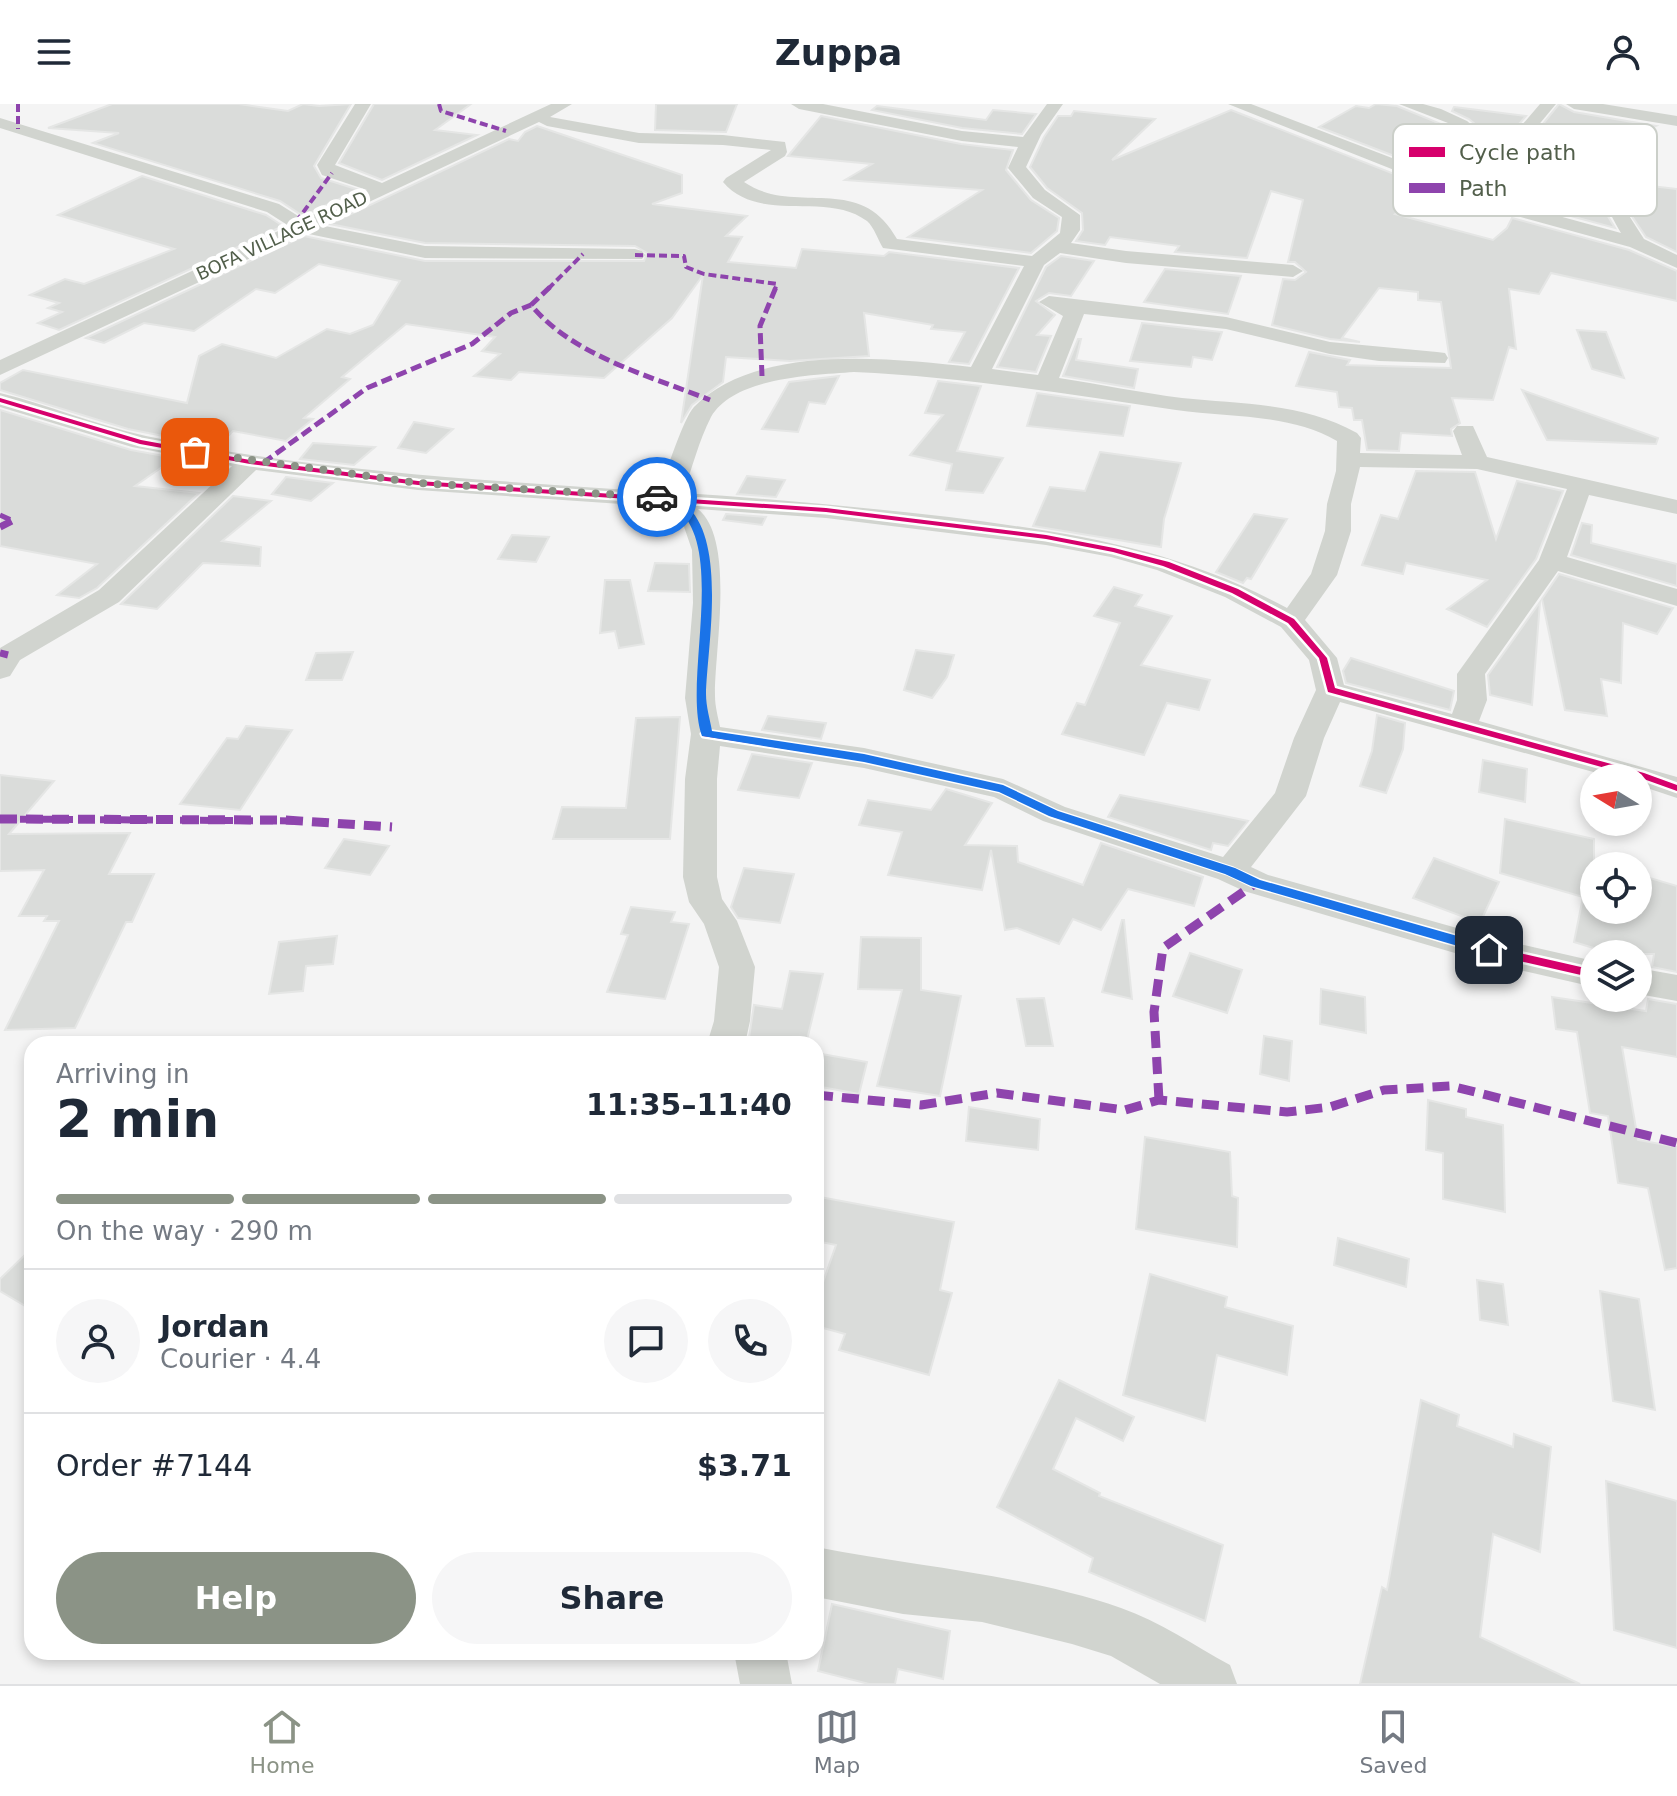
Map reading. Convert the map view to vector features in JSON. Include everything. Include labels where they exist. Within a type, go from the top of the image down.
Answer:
[{"type":"street","points":[[363,104],[326,165],[328,171],[337,175],[383,189]]},
{"type":"street","name":"BOFA VILLAGE ROAD","points":[[0,368],[564,104]]},
{"type":"street","points":[[799,104],[962,136],[1029,143]]},
{"type":"street","points":[[977,376],[1036,262],[1067,238],[1073,226],[1071,215],[1039,194],[1017,168],[1029,143],[1055,104]]},
{"type":"street","points":[[1236,104],[1393,162]]},
{"type":"street","points":[[1407,104],[1461,124]]},
{"type":"street","points":[[1531,124],[1548,104]]},
{"type":"street","points":[[1574,104],[1677,121]]},
{"type":"street","points":[[547,121],[639,138],[723,140],[779,146],[779,152],[767,162],[732,182],[743,193],[765,199],[856,209],[876,219],[890,244],[1036,262]]},
{"type":"street","points":[[0,123],[273,208],[303,227],[425,252],[635,255]]},
{"type":"street","points":[[1538,216],[1637,243],[1677,262]]},
{"type":"street","points":[[1620,216],[1637,243]]},
{"type":"street","points":[[1056,247],[1293,271]]},
{"type":"street","points":[[1019,294],[1061,305],[1226,323],[1354,351],[1437,358]]},
{"type":"street","points":[[1046,382],[1074,314],[1061,305]]},
{"type":"street","points":[[669,498],[702,412],[710,400],[726,389],[783,372],[853,366],[939,368],[977,376],[1046,382],[1247,411],[1336,428],[1349,438],[1338,531],[1324,575],[1291,621]]},
{"type":"street","points":[[0,400],[140,442],[250,462],[418,483],[826,510],[1046,537],[1166,564],[1235,591],[1291,621],[1323,658],[1331,690],[1313,727],[1290,796],[1230,871]]},
{"type":"street","points":[[1465,431],[1477,462]]},
{"type":"street","points":[[1348,460],[1477,462],[1677,507]]},
{"type":"street","points":[[0,670],[8,655],[109,596],[250,462]]},
{"type":"street","points":[[1462,727],[1472,700],[1471,674],[1552,561],[1581,484]]},
{"type":"street","points":[[669,498],[694,518],[705,550],[707,603],[700,698],[706,734],[701,779],[700,877],[706,902],[720,921],[737,967],[728,1036]]},
{"type":"street","points":[[1552,561],[1677,598]]},
{"type":"street","points":[[1331,690],[1641,775],[1677,788]]},
{"type":"street","points":[[706,734],[864,758],[974,781],[1003,789],[1054,814],[1230,871],[1256,883],[1489,950],[1580,971]]},
{"type":"street","points":[[1652,984],[1677,988]]},
{"type":"street","points":[[824,1574],[903,1589],[982,1597],[1072,1619],[1122,1634],[1211,1684]]},
{"type":"street","points":[[762,1660],[766,1684]]},
{"type":"building","points":[[112,104],[239,104],[288,111],[303,104],[351,104],[314,166],[321,178],[359,190],[303,216],[280,201],[93,143],[119,133],[48,128]]},
{"type":"building","points":[[374,104],[471,104],[435,130],[477,135],[382,180],[339,163]]},
{"type":"building","points":[[656,104],[737,104],[726,132],[655,130]]},
{"type":"building","points":[[1376,104],[1397,106],[1441,124],[1393,124],[1393,156],[1319,127],[1356,106],[1369,108]]},
{"type":"building","points":[[1559,104],[1574,112],[1644,124],[1543,124]]},
{"type":"building","points":[[877,106],[986,120],[993,110],[1036,114],[1022,134],[962,128],[872,110]]},
{"type":"building","points":[[1454,107],[1526,116],[1519,124],[1475,124],[1452,111]]},
{"type":"building","points":[[1231,110],[1393,173],[1393,216],[1493,240],[1507,228],[1512,218],[1629,250],[1677,271],[1677,301],[1551,273],[1539,294],[1509,289],[1516,349],[1509,347],[1493,400],[1452,398],[1460,423],[1451,429],[1452,436],[1401,433],[1399,451],[1367,450],[1362,420],[1354,420],[1352,408],[1339,407],[1337,392],[1296,386],[1309,352],[1350,360],[1347,365],[1451,368],[1441,302],[1418,300],[1418,292],[1379,288],[1342,338],[1360,342],[1330,339],[1272,325],[1283,279],[1295,280],[1306,272],[1295,262],[1288,262],[1303,200],[1271,191],[1247,258],[1175,252],[1179,246],[1110,237],[1105,245],[1076,241],[1083,230],[1082,213],[1047,188],[1030,167],[1058,116],[1071,116],[1074,111],[1155,119],[1112,160]]},
{"type":"building","points":[[821,116],[961,144],[1013,150],[1006,170],[1031,200],[1059,218],[1057,231],[1031,253],[908,237],[982,190],[845,180],[872,164],[788,156]]},
{"type":"building","points":[[537,126],[682,175],[682,193],[652,204],[747,216],[726,236],[742,237],[728,262],[796,268],[802,249],[884,256],[889,252],[1019,268],[969,364],[949,362],[965,332],[931,329],[933,325],[864,313],[869,356],[790,361],[726,357],[723,382],[692,405],[681,423],[703,275],[672,318],[604,378],[519,372],[511,380],[474,376],[500,354],[482,351],[495,337],[406,324],[342,377],[350,379],[304,418],[313,419],[286,441],[233,431],[228,436],[210,435],[198,443],[128,429],[0,390],[0,383],[23,370],[187,403],[199,356],[222,344],[276,358],[327,329],[350,334],[373,325],[400,281],[319,264],[275,293],[256,289],[194,331],[144,323],[104,343],[86,338],[304,236],[425,261],[644,261],[647,253],[635,246],[425,243],[330,224],[509,139],[518,141],[525,132]]},
{"type":"building","points":[[142,176],[266,215],[283,226],[59,330],[38,323],[62,312],[48,308],[59,303],[30,295],[65,279],[84,284],[174,249],[58,215]]},
{"type":"building","points":[[1657,187],[1677,189],[1677,252],[1646,237],[1632,216],[1657,216]]},
{"type":"building","points":[[1571,216],[1608,216],[1615,228]]},
{"type":"building","points":[[1061,256],[1094,261],[1071,296],[1049,293],[1036,301],[1055,315],[1037,335],[1051,336],[1036,372],[997,367],[1046,267]]},
{"type":"building","points":[[1165,269],[1241,276],[1228,314],[1144,302]]},
{"type":"building","points":[[1142,323],[1222,332],[1212,360],[1193,357],[1191,367],[1130,361]]},
{"type":"building","points":[[1577,330],[1606,332],[1624,378],[1592,369]]},
{"type":"building","points":[[1078,339],[1081,339],[1076,360],[1138,369],[1134,388],[1063,376]]},
{"type":"building","points":[[839,376],[825,404],[809,402],[798,432],[762,429],[789,382]]},
{"type":"building","points":[[938,381],[981,386],[957,451],[1003,458],[983,493],[946,490],[952,464],[910,455],[943,415],[925,413]]},
{"type":"building","points":[[1522,390],[1658,438],[1656,444],[1547,440]]},
{"type":"building","points":[[1037,393],[1130,406],[1123,436],[1027,426]]},
{"type":"building","points":[[0,410],[131,450],[175,458],[135,486],[199,493],[97,588],[79,598],[57,595],[97,564],[0,546]]},
{"type":"building","points":[[414,422],[453,429],[426,453],[398,448]]},
{"type":"building","points":[[313,443],[375,447],[354,465],[300,459]]},
{"type":"building","points":[[1100,452],[1181,463],[1164,519],[1161,547],[1033,526],[1050,487],[1085,491]]},
{"type":"building","points":[[1416,471],[1475,472],[1496,539],[1517,481],[1563,491],[1536,559],[1487,627],[1447,609],[1487,580],[1406,563],[1403,574],[1362,565],[1381,515],[1398,519]]},
{"type":"building","points":[[747,476],[785,480],[776,497],[737,494]]},
{"type":"building","points":[[286,477],[333,483],[311,501],[272,494]]},
{"type":"building","points":[[233,496],[271,501],[222,541],[261,547],[260,566],[203,563],[157,609],[121,604]]},
{"type":"building","points":[[726,514],[766,517],[762,525],[723,520]]},
{"type":"building","points":[[1254,514],[1287,519],[1251,579],[1247,578],[1243,583],[1216,572]]},
{"type":"building","points":[[1582,523],[1592,525],[1591,543],[1677,564],[1677,586],[1571,555]]},
{"type":"building","points":[[512,535],[549,537],[536,562],[498,559]]},
{"type":"building","points":[[655,563],[689,564],[690,592],[648,591]]},
{"type":"building","points":[[1559,574],[1673,608],[1657,634],[1623,623],[1621,683],[1601,679],[1607,716],[1565,710],[1542,599]]},
{"type":"building","points":[[605,580],[630,580],[644,644],[619,648],[615,631],[600,633]]},
{"type":"building","points":[[1114,587],[1142,595],[1135,606],[1172,616],[1141,665],[1210,680],[1199,710],[1167,703],[1144,755],[1062,734],[1077,703],[1085,705],[1120,623],[1094,616]]},
{"type":"building","points":[[1540,602],[1532,705],[1490,695],[1488,675]]},
{"type":"building","points":[[916,650],[954,655],[947,677],[932,698],[904,690]]},
{"type":"building","points":[[353,652],[342,680],[306,680],[316,653]]},
{"type":"building","points":[[1351,658],[1454,691],[1450,710],[1346,683],[1343,671]]},
{"type":"building","points":[[1377,715],[1405,723],[1403,749],[1386,793],[1360,786],[1372,751]]},
{"type":"building","points":[[768,716],[826,723],[821,739],[762,730]]},
{"type":"building","points":[[680,717],[670,839],[553,839],[562,807],[626,808],[636,718]]},
{"type":"building","points":[[246,726],[292,730],[240,810],[180,804],[227,738],[238,739]]},
{"type":"building","points":[[752,754],[812,763],[799,798],[738,790]]},
{"type":"building","points":[[1483,760],[1527,769],[1525,802],[1479,792]]},
{"type":"building","points":[[0,775],[54,781],[9,834],[130,833],[109,874],[154,874],[132,922],[126,922],[75,1028],[5,1030],[59,921],[44,921],[47,916],[19,916],[44,870],[0,871]]},
{"type":"building","points":[[946,789],[992,803],[965,845],[1017,846],[1018,862],[1083,885],[1101,843],[1203,877],[1194,906],[1128,889],[1101,930],[1073,919],[1059,944],[1017,928],[1005,930],[991,850],[982,890],[888,875],[902,832],[859,825],[868,800],[931,810]]},
{"type":"building","points":[[1120,795],[1248,821],[1228,846],[1213,843],[1211,850],[1108,817]]},
{"type":"building","points":[[1505,819],[1594,839],[1594,852],[1580,852],[1580,896],[1500,873]]},
{"type":"building","points":[[344,839],[389,846],[370,875],[325,868]]},
{"type":"building","points":[[1434,858],[1499,882],[1480,923],[1413,898]]},
{"type":"building","points":[[744,868],[794,874],[780,923],[738,918],[731,907]]},
{"type":"building","points":[[1652,879],[1677,886],[1677,972],[1652,967],[1652,940],[1574,942],[1580,912],[1580,924],[1652,924]]},
{"type":"building","points":[[631,907],[675,912],[671,922],[689,924],[665,999],[607,992],[628,935],[621,934]]},
{"type":"building","points":[[1124,920],[1132,999],[1102,992]]},
{"type":"building","points":[[337,936],[333,964],[306,966],[303,991],[269,994],[279,942]]},
{"type":"building","points":[[861,937],[921,938],[921,990],[961,996],[940,1096],[877,1086],[902,990],[858,989]]},
{"type":"building","points":[[1190,953],[1242,970],[1227,1013],[1173,996]]},
{"type":"building","points":[[790,971],[823,974],[808,1036],[749,1036],[754,1005],[782,1009]]},
{"type":"building","points":[[1321,989],[1365,997],[1366,1033],[1320,1024]]},
{"type":"building","points":[[1552,997],[1580,1001],[1580,1012],[1652,1012],[1652,1000],[1677,1004],[1677,1057],[1622,1047],[1638,1140],[1677,1147],[1677,1268],[1665,1270],[1648,1188],[1618,1183],[1608,1116],[1590,1113],[1577,1032],[1556,1029]]},
{"type":"building","points":[[1044,998],[1053,1046],[1026,1046],[1017,999]]},
{"type":"building","points":[[1264,1036],[1292,1041],[1289,1081],[1260,1074]]},
{"type":"building","points":[[824,1054],[867,1062],[859,1094],[824,1087]]},
{"type":"building","points":[[1428,1100],[1466,1109],[1466,1117],[1503,1125],[1505,1212],[1443,1199],[1443,1153],[1426,1150]]},
{"type":"building","points":[[969,1107],[1040,1119],[1038,1150],[966,1141]]},
{"type":"building","points":[[1145,1137],[1230,1152],[1232,1196],[1238,1198],[1237,1247],[1136,1229]]},
{"type":"building","points":[[824,1198],[954,1222],[940,1290],[952,1293],[929,1375],[839,1350],[845,1334],[824,1328],[824,1279],[836,1245],[824,1243]]},
{"type":"building","points":[[1338,1238],[1409,1259],[1406,1287],[1334,1265]]},
{"type":"building","points":[[24,1256],[24,1305],[0,1291],[0,1279]]},
{"type":"building","points":[[1150,1274],[1227,1297],[1225,1307],[1293,1326],[1287,1375],[1217,1355],[1205,1421],[1123,1395]]},
{"type":"building","points":[[1477,1280],[1503,1284],[1508,1325],[1480,1320]]},
{"type":"building","points":[[1600,1291],[1639,1299],[1655,1410],[1613,1401]]},
{"type":"building","points":[[1059,1380],[1134,1417],[1123,1441],[1076,1418],[1053,1469],[1100,1493],[1099,1496],[1223,1545],[1205,1621],[1089,1572],[1093,1558],[997,1507]]},
{"type":"building","points":[[1421,1400],[1459,1415],[1457,1426],[1513,1447],[1514,1434],[1551,1447],[1540,1552],[1493,1534],[1480,1637],[1580,1684],[1360,1684],[1382,1587],[1387,1590]]},
{"type":"building","points":[[1606,1481],[1677,1501],[1677,1648],[1614,1630]]},
{"type":"building","points":[[832,1604],[950,1631],[943,1679],[898,1669],[895,1684],[869,1684],[818,1671],[820,1660],[824,1660],[824,1642]]},
{"type":"marked path","points":[[18,104],[18,129]]},
{"type":"marked path","points":[[439,104],[441,111],[506,131]]},
{"type":"marked path","points":[[296,222],[332,173]]},
{"type":"marked path","points":[[583,254],[531,305],[542,319],[585,347],[710,400]]},
{"type":"marked path","points":[[635,255],[684,256],[686,267],[704,274],[777,284],[760,326],[762,376]]},
{"type":"marked path","points":[[263,463],[367,388],[472,344],[511,313],[531,305]]},
{"type":"marked path","points":[[0,515],[13,521],[0,527]]},
{"type":"marked path","points":[[0,653],[8,655]]},
{"type":"marked path","points":[[0,819],[286,820],[392,827]]},
{"type":"marked path","points":[[1159,1100],[1154,1012],[1163,948],[1256,883]]},
{"type":"marked path","points":[[824,1096],[921,1105],[997,1093],[1125,1110],[1159,1100],[1287,1112],[1330,1107],[1384,1090],[1451,1086],[1677,1143]]},
{"type":"cycle path","points":[[0,400],[140,442],[250,462],[418,483],[826,510],[1046,537],[1114,550],[1166,564],[1235,591],[1291,621],[1323,658],[1331,690],[1641,775],[1677,788]]},
{"type":"cycle path","points":[[706,734],[864,758],[1003,789],[1054,814],[1230,871],[1256,883],[1489,950],[1580,971]]},
{"type":"way so far","points":[[195,452],[418,483],[657,497]]},
{"type":"route","points":[[657,497],[669,498],[694,518],[705,550],[707,603],[700,698],[706,734],[864,758],[1003,789],[1054,814],[1157,846],[1256,883],[1489,950]]}]
